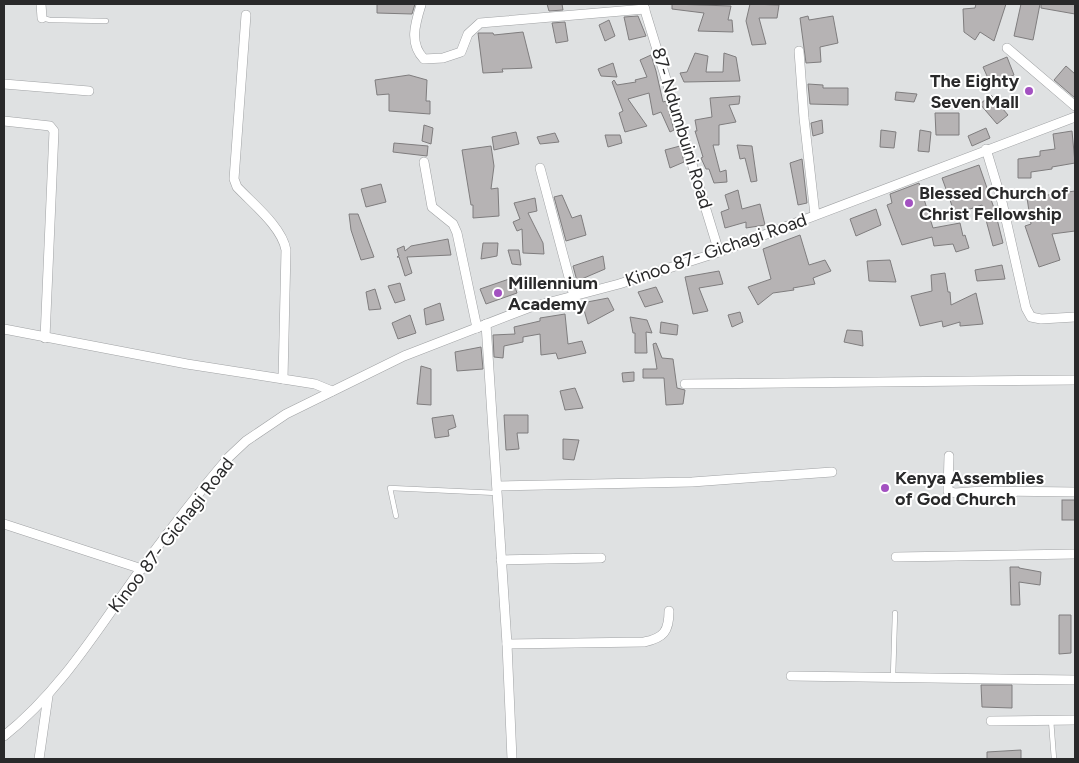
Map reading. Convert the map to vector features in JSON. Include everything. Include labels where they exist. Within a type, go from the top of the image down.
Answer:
[{"type":"street","points":[[41,4],[42,18]]},
{"type":"street","points":[[421,5],[415,22],[414,36],[417,52],[424,59],[443,58],[461,52],[468,34],[480,23],[644,6]]},
{"type":"street","name":"87- Ndumbuini Road","points":[[644,6],[719,252]]},
{"type":"street","points":[[246,15],[234,179],[237,187],[276,229],[285,243],[283,378]]},
{"type":"street","points":[[1007,48],[1075,106]]},
{"type":"street","points":[[799,51],[815,215]]},
{"type":"street","points":[[4,84],[89,90]]},
{"type":"street","name":"Kinoo 87- Gichagi Road","points":[[4,736],[48,696],[214,474],[246,441],[286,414],[404,356],[528,308],[719,252],[986,149],[1075,117]]},
{"type":"street","points":[[4,121],[50,126],[54,131],[45,338]]},
{"type":"street","points":[[986,149],[1002,202],[1026,308],[1031,317],[1041,319],[1075,317]]},
{"type":"street","points":[[424,162],[432,207],[453,224],[457,233],[481,326],[497,489],[512,759]]},
{"type":"street","points":[[540,168],[574,296]]},
{"type":"street","points":[[4,329],[45,338],[315,384],[332,391]]},
{"type":"street","points":[[685,384],[1075,380]]},
{"type":"street","points":[[949,456],[948,491],[955,493],[1075,492]]},
{"type":"street","points":[[497,489],[692,482],[832,472]]},
{"type":"street","points":[[4,524],[142,569]]},
{"type":"street","points":[[896,557],[1075,554]]},
{"type":"street","points":[[501,560],[601,558]]},
{"type":"street","points":[[507,644],[654,640],[661,637],[666,631],[669,611]]},
{"type":"street","points":[[791,676],[1075,680]]},
{"type":"street","points":[[40,759],[48,696]]},
{"type":"street","points":[[991,721],[1075,720]]},
{"type":"lane","points":[[42,18],[46,20],[106,21]]},
{"type":"lane","points":[[396,516],[390,488],[497,489]]},
{"type":"lane","points":[[893,677],[895,613]]},
{"type":"lane","points":[[1051,720],[1054,759]]},
{"type":"building","points":[[377,4],[415,4],[412,14],[377,13]]},
{"type":"building","points":[[547,4],[562,4],[563,10],[549,11]]},
{"type":"building","points":[[672,4],[731,6],[728,20],[732,20],[733,32],[698,31],[704,13],[672,9]]},
{"type":"building","points":[[750,4],[779,5],[777,18],[759,18],[766,44],[752,45],[746,21]]},
{"type":"building","points":[[976,4],[1006,4],[994,41],[980,32],[975,40],[964,32],[963,9],[975,8]]},
{"type":"building","points":[[1021,4],[1040,4],[1033,40],[1014,36]]},
{"type":"building","points":[[1041,4],[1075,4],[1075,14],[1041,8]]},
{"type":"building","points":[[638,16],[646,36],[629,40],[624,17]]},
{"type":"building","points":[[808,16],[809,20],[833,16],[838,43],[820,47],[821,62],[806,63],[800,18]]},
{"type":"building","points":[[609,20],[615,36],[605,41],[599,25]]},
{"type":"building","points":[[565,22],[568,41],[556,43],[552,23]]},
{"type":"building","points":[[523,32],[532,68],[502,69],[503,72],[483,73],[478,33],[493,33],[494,35]]},
{"type":"building","points":[[695,53],[708,56],[706,72],[723,72],[724,53],[736,57],[740,81],[684,82],[680,73],[687,72]]},
{"type":"building","points":[[651,55],[663,102],[666,101],[674,130],[670,132],[661,112],[653,115],[649,93],[628,99],[647,126],[625,132],[619,113],[623,111],[612,82],[614,80],[617,85],[636,82],[635,80],[647,77],[640,60]]},
{"type":"building","points":[[1007,57],[1014,75],[991,85],[983,67]]},
{"type":"building","points":[[613,63],[617,77],[601,76],[598,69]]},
{"type":"building","points":[[1066,66],[1075,74],[1075,98],[1054,80]]},
{"type":"building","points":[[409,75],[427,80],[426,101],[430,101],[430,114],[389,111],[389,94],[377,95],[375,80]]},
{"type":"building","points":[[808,84],[823,85],[823,88],[848,88],[848,105],[810,104]]},
{"type":"building","points":[[896,92],[917,94],[914,102],[895,100]]},
{"type":"building","points":[[991,95],[1008,115],[997,124],[980,104]]},
{"type":"building","points":[[740,96],[739,104],[729,105],[736,122],[719,125],[719,145],[713,145],[720,172],[726,170],[727,182],[714,183],[709,169],[706,169],[701,158],[703,157],[695,131],[697,131],[695,120],[712,117],[710,98]]},
{"type":"building","points":[[935,113],[959,113],[959,135],[936,135]]},
{"type":"building","points":[[822,120],[823,133],[813,136],[811,123]]},
{"type":"building","points":[[424,125],[433,128],[431,144],[422,141]]},
{"type":"building","points":[[986,128],[990,138],[972,146],[968,136]]},
{"type":"building","points":[[881,130],[896,132],[894,148],[880,147]]},
{"type":"building","points":[[920,130],[931,132],[929,152],[918,151]]},
{"type":"building","points":[[1072,131],[1075,163],[1031,172],[1031,178],[1018,178],[1018,159],[1040,156],[1040,151],[1055,149],[1053,134]]},
{"type":"building","points":[[516,132],[519,144],[494,150],[492,137]]},
{"type":"building","points":[[555,133],[559,142],[540,144],[537,137]]},
{"type":"building","points":[[605,135],[620,135],[622,143],[608,147]]},
{"type":"building","points":[[394,143],[428,146],[427,156],[393,152]]},
{"type":"building","points":[[737,145],[752,146],[757,181],[751,182],[745,158],[740,159]]},
{"type":"building","points":[[491,146],[494,166],[491,189],[498,188],[499,216],[473,218],[473,205],[471,205],[462,150]]},
{"type":"building","points":[[680,146],[684,162],[670,168],[665,150]]},
{"type":"building","points":[[802,159],[807,203],[798,205],[790,163]]},
{"type":"building","points":[[979,165],[995,211],[1003,243],[993,246],[982,205],[955,214],[942,178]]},
{"type":"building","points":[[919,183],[933,228],[960,223],[963,236],[965,235],[969,248],[956,252],[953,244],[934,246],[932,237],[902,245],[887,205],[892,203],[890,194]]},
{"type":"building","points":[[381,184],[386,202],[366,207],[361,189]]},
{"type":"building","points":[[738,190],[742,209],[760,204],[765,225],[746,228],[746,222],[725,228],[721,212],[729,209],[725,195]]},
{"type":"building","points":[[1075,191],[1075,231],[1052,234],[1060,260],[1039,267],[1025,226],[1031,224],[1027,198]]},
{"type":"building","points":[[562,195],[572,218],[581,215],[586,235],[566,241],[554,197]]},
{"type":"building","points":[[535,198],[537,211],[528,213],[543,243],[544,254],[523,253],[522,229],[517,231],[513,222],[520,219],[514,203]]},
{"type":"building","points":[[876,209],[881,225],[856,236],[850,219]]},
{"type":"building","points":[[349,214],[358,214],[374,257],[361,260],[351,230]]},
{"type":"building","points":[[800,235],[809,265],[825,260],[831,271],[813,278],[815,284],[773,293],[758,305],[748,287],[771,279],[763,249]]},
{"type":"building","points":[[448,239],[451,255],[407,257],[412,273],[405,276],[399,257],[397,257],[399,256],[397,249],[404,246],[405,251],[411,246]]},
{"type":"building","points":[[483,243],[498,243],[497,256],[481,259]]},
{"type":"building","points":[[508,250],[519,250],[521,265],[512,264]]},
{"type":"building","points":[[603,256],[605,269],[577,281],[573,266]]},
{"type":"building","points":[[890,260],[896,282],[869,281],[867,261]]},
{"type":"building","points":[[1002,265],[1005,279],[977,281],[975,270]]},
{"type":"building","points":[[719,271],[723,284],[699,288],[708,311],[693,314],[685,277]]},
{"type":"building","points":[[945,273],[951,305],[976,293],[983,324],[960,326],[960,322],[943,327],[942,321],[920,326],[911,296],[932,291],[931,275]]},
{"type":"building","points":[[512,278],[517,293],[486,304],[480,289]]},
{"type":"building","points":[[400,283],[405,300],[395,303],[388,286]]},
{"type":"building","points":[[656,287],[663,302],[645,307],[638,292]]},
{"type":"building","points":[[375,289],[381,309],[369,310],[366,292]]},
{"type":"building","points":[[608,298],[614,310],[588,324],[582,303]]},
{"type":"building","points":[[440,303],[444,320],[426,325],[424,309]]},
{"type":"building","points":[[740,312],[743,322],[732,327],[728,315]]},
{"type":"building","points":[[565,314],[568,344],[582,341],[586,353],[558,359],[556,353],[541,355],[540,334],[523,337],[523,342],[504,346],[503,358],[494,357],[493,335],[515,334],[514,327],[540,321],[540,318]]},
{"type":"building","points":[[410,315],[416,333],[398,339],[392,323]]},
{"type":"building","points":[[630,317],[647,320],[652,333],[646,332],[647,353],[635,353],[635,333],[633,333]]},
{"type":"building","points":[[661,322],[678,325],[677,335],[660,333]]},
{"type":"building","points":[[847,330],[862,331],[863,346],[844,342]]},
{"type":"building","points":[[656,343],[662,358],[673,359],[677,388],[685,390],[683,404],[666,405],[664,378],[643,378],[643,369],[657,369],[653,344]]},
{"type":"building","points":[[481,347],[483,369],[457,371],[455,352]]},
{"type":"building","points":[[421,366],[431,369],[431,405],[417,404]]},
{"type":"building","points":[[634,372],[634,381],[623,382],[622,373]]},
{"type":"building","points":[[575,388],[583,408],[565,410],[560,391]]},
{"type":"building","points":[[453,415],[456,427],[448,430],[449,436],[435,438],[432,418]]},
{"type":"building","points":[[504,415],[528,415],[528,433],[517,433],[519,449],[506,450]]},
{"type":"building","points":[[563,439],[579,440],[574,460],[563,459]]},
{"type":"building","points":[[1062,500],[1075,500],[1075,520],[1062,520]]},
{"type":"building","points":[[1010,567],[1041,572],[1040,585],[1019,582],[1020,605],[1011,605]]},
{"type":"building","points":[[1059,615],[1071,615],[1071,653],[1059,654]]},
{"type":"building","points":[[981,685],[1012,685],[1012,708],[982,707]]},
{"type":"building","points":[[1021,750],[1021,759],[987,759],[987,752]]},
{"type":"place","name":"The Eighty Seven Mall","points":[[1029,91]]},
{"type":"place","name":"Blessed Church of Christ Fellowship","points":[[909,203]]},
{"type":"place","name":"Millennium Academy","points":[[498,293]]},
{"type":"place","name":"Kenya Assemblies of God Church","points":[[885,488]]}]
